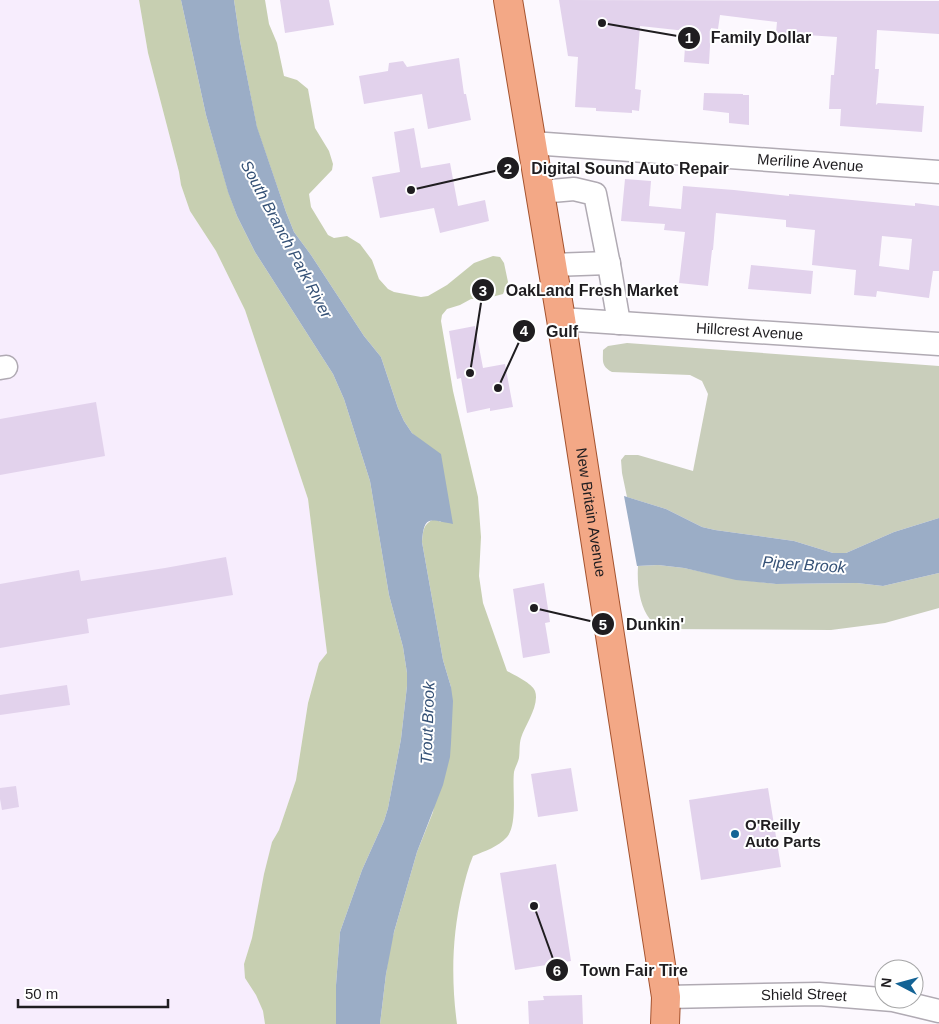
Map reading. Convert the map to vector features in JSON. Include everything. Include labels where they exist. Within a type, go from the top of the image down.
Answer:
[{"type":"main road","name":"New Britain Avenue","points":[[508,0],[561,319],[666,997],[665,1024]]},
{"type":"street","name":"Meriline Avenue","points":[[532,143],[939,172]]},
{"type":"street","points":[[540,192],[574,189],[595,194],[619,323]]},
{"type":"street","points":[[552,265],[609,263]]},
{"type":"street","name":"Hillcrest Avenue","points":[[561,319],[939,344]]},
{"type":"street","name":"Shield Street","points":[[666,997],[819,994],[892,1000],[939,1011]]},
{"type":"shaded area","points":[[0,0],[139,0],[148,53],[181,185],[190,211],[216,251],[245,310],[308,499],[327,653],[319,663],[308,702],[296,780],[279,830],[272,842],[252,938],[244,964],[263,1011],[265,1024],[0,1024]]},
{"type":"green space","points":[[139,0],[181,0],[206,115],[237,216],[255,252],[333,374],[344,399],[370,481],[389,595],[403,647],[407,686],[401,739],[384,821],[362,870],[340,932],[336,985],[336,1024],[265,1024],[263,1011],[256,995],[245,978],[244,964],[252,938],[272,842],[279,830],[296,780],[308,703],[319,663],[327,653],[308,499],[245,310],[216,251],[190,211],[181,185],[148,53]]},
{"type":"green space","points":[[234,0],[265,0],[269,24],[277,43],[284,76],[297,80],[308,89],[315,128],[329,151],[333,164],[332,170],[309,194],[311,207],[328,235],[334,238],[347,236],[360,244],[372,260],[379,279],[388,289],[394,292],[421,297],[428,296],[447,285],[474,263],[493,256],[500,257],[504,263],[508,282],[503,294],[484,299],[471,299],[447,309],[442,315],[441,321],[453,391],[478,497],[481,537],[479,576],[483,603],[507,671],[530,685],[535,691],[536,697],[534,709],[521,738],[519,758],[514,772],[514,815],[510,831],[507,837],[500,843],[473,856],[463,888],[454,942],[454,991],[457,1024],[380,1024],[390,946],[417,852],[433,812],[451,687],[443,660],[422,542],[423,531],[428,523],[434,519],[441,522],[420,440],[412,433],[404,421],[381,357],[364,336],[294,232],[286,212],[257,128]]},
{"type":"green space","points":[[627,343],[939,366],[939,518],[894,532],[846,553],[833,553],[794,541],[702,527],[666,509],[627,497],[621,460],[625,455],[638,455],[693,471],[708,394],[702,381],[690,375],[612,372],[608,370],[603,363],[603,350],[608,346]]},
{"type":"green space","points":[[658,565],[776,584],[857,583],[883,586],[939,573],[939,608],[885,623],[831,630],[657,629],[642,604],[638,585],[638,566]]},
{"type":"water","points":[[181,0],[234,0],[257,127],[294,232],[364,336],[381,357],[404,421],[412,433],[441,454],[453,524],[430,521],[424,527],[422,542],[443,660],[453,701],[450,757],[443,785],[417,852],[394,932],[386,974],[380,1024],[336,1024],[336,985],[340,932],[362,870],[388,808],[401,739],[407,686],[403,647],[389,595],[370,481],[344,399],[333,374],[255,252],[237,216],[228,192],[206,115]]},
{"type":"water","name":"Piper Brook","points":[[624,496],[666,509],[702,527],[794,541],[833,553],[846,553],[894,532],[939,518],[939,573],[883,586],[857,583],[776,584],[736,580],[684,568],[658,565],[637,566]]},
{"type":"building","points":[[280,0],[329,0],[334,25],[285,33]]},
{"type":"building","points":[[559,0],[939,1],[939,34],[877,30],[875,69],[879,69],[876,105],[878,103],[924,106],[922,132],[840,126],[841,109],[829,109],[831,75],[834,75],[837,37],[776,33],[777,22],[720,15],[718,29],[711,28],[709,64],[684,62],[686,31],[640,26],[635,89],[641,90],[639,111],[632,110],[632,113],[596,111],[596,108],[575,107],[578,57],[568,56]]},
{"type":"building","points":[[459,58],[464,94],[466,94],[471,120],[428,129],[422,94],[364,104],[359,76],[388,71],[389,63],[403,61],[407,67]]},
{"type":"building","points":[[704,93],[749,95],[749,125],[729,123],[729,113],[703,110]]},
{"type":"building","points":[[414,128],[421,168],[450,163],[458,206],[485,200],[489,221],[440,233],[434,208],[380,218],[372,177],[400,172],[394,132]]},
{"type":"building","points":[[625,179],[651,181],[649,206],[681,209],[683,186],[915,206],[915,203],[939,206],[939,271],[933,271],[929,298],[877,291],[876,297],[854,295],[856,270],[812,265],[815,230],[786,227],[786,220],[716,213],[708,286],[679,283],[685,232],[664,230],[665,224],[621,221]],"holes":[[[882,236],[912,239],[909,270],[879,266]]]},
{"type":"building","points":[[751,265],[813,271],[811,294],[748,289]]},
{"type":"building","points":[[475,326],[483,368],[505,364],[513,407],[490,411],[490,408],[467,413],[461,378],[457,379],[449,331]]},
{"type":"building","points":[[96,402],[105,456],[0,475],[0,419]]},
{"type":"building","points":[[226,557],[233,595],[87,619],[89,633],[0,648],[0,584],[79,570],[81,581]]},
{"type":"building","points":[[544,583],[550,622],[545,623],[550,653],[523,658],[513,589]]},
{"type":"building","points":[[67,685],[70,705],[0,715],[0,695]]},
{"type":"building","points":[[571,768],[578,811],[538,817],[531,774]]},
{"type":"building","points":[[16,786],[19,807],[2,810],[0,788]]},
{"type":"building","name":"O'Reilly Auto Parts","points":[[768,788],[781,867],[701,880],[689,800]]},
{"type":"building","points":[[556,864],[571,961],[515,970],[500,873]]},
{"type":"building","points":[[582,995],[583,1024],[529,1024],[528,1001],[544,1000],[543,996]]},
{"type":"place","name":"Family Dollar","points":[[602,23]]},
{"type":"place","name":"Digital Sound Auto Repair","points":[[411,190]]},
{"type":"place","name":"OakLand Fresh Market","points":[[470,373]]},
{"type":"place","name":"Gulf","points":[[498,388]]},
{"type":"place","name":"Dunkin'","points":[[534,608]]},
{"type":"place","name":"O'Reilly Auto Parts","points":[[735,834]]},
{"type":"place","name":"Town Fair Tire","points":[[534,906]]},
{"type":"water label","name":"South Branch Park River","points":[[287,239]]},
{"type":"water label","name":"Trout Brook","points":[[427,723]]}]
